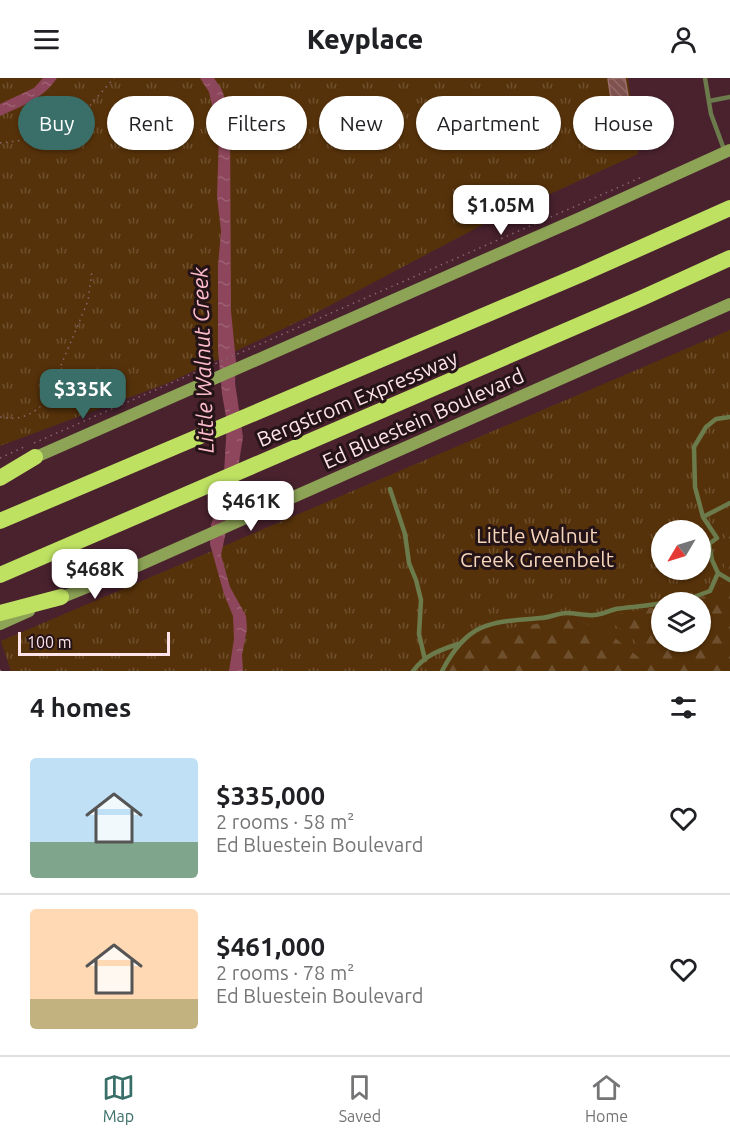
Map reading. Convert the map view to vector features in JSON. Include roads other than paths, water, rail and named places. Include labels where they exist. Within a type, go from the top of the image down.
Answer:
[{"type":"highway","name":"Bergstrom Expressway","points":[[0,521],[582,274],[730,208]]},
{"type":"highway","name":"Bergstrom Expressway","points":[[0,575],[730,258]]},
{"type":"highway","points":[[0,478],[35,457]]},
{"type":"highway","points":[[0,613],[62,597]]},
{"type":"main road","points":[[0,473],[728,151]]},
{"type":"main road","name":"Ed Bluestein Boulevard","points":[[0,624],[117,575],[730,304]]},
{"type":"lane","points":[[705,78],[711,114],[728,151]]},
{"type":"lane","points":[[709,100],[730,97]]},
{"type":"lane","points":[[730,417],[716,419],[706,427],[694,447],[696,487],[703,518],[717,538],[709,544],[712,560],[718,573],[730,580]]},
{"type":"lane","points":[[390,489],[405,534],[409,563],[421,600],[420,634],[425,660]]},
{"type":"lane","points":[[703,518],[730,503]]},
{"type":"lane","points":[[707,592],[710,591],[718,573]]},
{"type":"lane","points":[[442,671],[458,644],[483,626],[503,621],[549,618],[569,613],[579,616],[597,615],[616,609],[651,605]]},
{"type":"lane","points":[[413,671],[437,650],[458,644]]},
{"type":"water","points":[[43,78],[57,78],[40,96],[18,96],[18,108],[0,116],[0,104],[34,88]]},
{"type":"water","points":[[200,78],[214,78],[224,96],[210,96]]},
{"type":"water","points":[[219,150],[230,150],[231,311],[236,362],[235,383],[243,437],[221,555],[230,587],[246,616],[247,629],[242,655],[243,671],[229,671],[234,639],[233,616],[224,594],[210,544],[211,525],[223,490],[227,422],[218,350],[218,266],[221,231],[217,196]]},
{"type":"water label","name":"Little Walnut Creek","points":[[202,360]]},
{"type":"park label","name":"Little Walnut Creek Greenbelt","points":[[537,547]]}]
